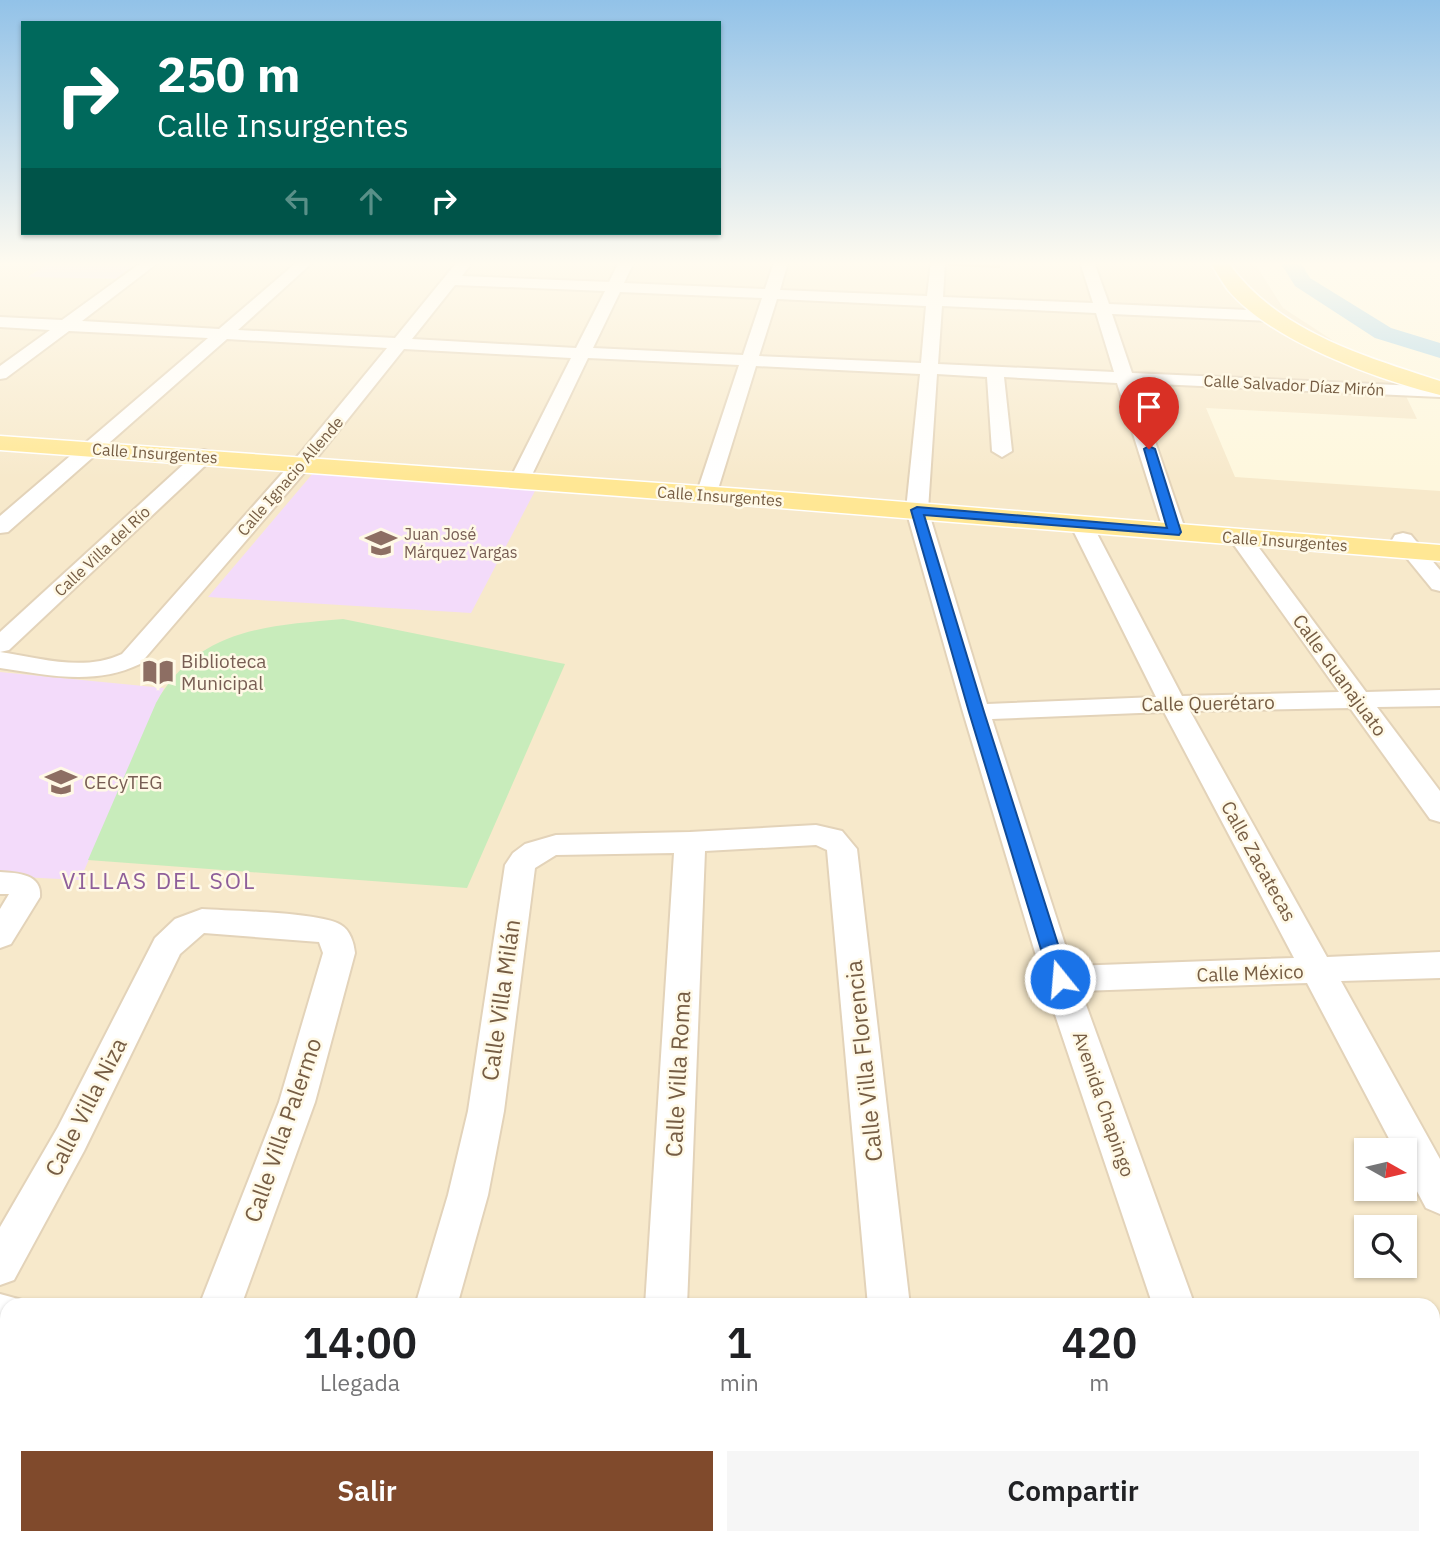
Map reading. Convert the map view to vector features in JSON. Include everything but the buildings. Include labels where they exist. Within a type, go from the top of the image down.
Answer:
[{"type":"main road","points":[[1303,334],[1366,363],[1440,390]]},
{"type":"main road","name":"Calle Insurgentes","points":[[0,435],[204,456],[305,460]]},
{"type":"main road","name":"Calle Insurgentes","points":[[0,443],[93,445],[917,505],[1081,524],[1174,527],[1240,538],[1407,545],[1440,543]]},
{"type":"main road","name":"Calle Insurgentes","points":[[521,477],[709,486],[1407,545],[1440,553]]},
{"type":"street","points":[[0,374],[55,334]]},
{"type":"street","points":[[0,527],[225,334]]},
{"type":"street","name":"Calle Salvador Díaz Mirón","points":[[226,334],[582,354],[1440,390]]},
{"type":"street","name":"Calle Ignacio Allende","points":[[0,660],[101,671],[118,667],[131,659],[305,460],[408,334]]},
{"type":"street","points":[[521,477],[592,334]]},
{"type":"street","points":[[709,486],[760,334]]},
{"type":"street","points":[[917,505],[932,334]]},
{"type":"street","points":[[1111,334],[1174,527]]},
{"type":"street","points":[[1366,363],[1384,389]]},
{"type":"street","points":[[995,372],[1002,451]]},
{"type":"street","name":"Calle Villa del Río","points":[[0,645],[204,456]]},
{"type":"street","name":"Avenida Chapingo","points":[[917,505],[976,712],[1060,979],[1171,1298]]},
{"type":"street","name":"Calle Zacatecas","points":[[1081,524],[1173,704],[1440,1196]]},
{"type":"street","name":"Calle Guanajuato","points":[[1240,538],[1440,812]]},
{"type":"street","points":[[1407,545],[1440,584]]},
{"type":"street","name":"Calle Querétaro","points":[[976,712],[1440,698]]},
{"type":"street","name":"Calle Villa Florencia","points":[[691,842],[828,835],[836,840],[842,849],[887,1298]]},
{"type":"street","name":"Calle Villa Milán","points":[[438,1298],[468,1195],[486,1111],[520,865],[540,848],[556,845],[691,842]]},
{"type":"street","name":"Calle Villa Roma","points":[[666,1298],[691,842]]},
{"type":"street","points":[[0,936],[24,897],[24,888],[18,884],[3,883]]},
{"type":"street","name":"Calle Villa Niza","points":[[0,1266],[71,1139],[167,947],[182,931],[192,923],[202,921],[322,930],[333,933],[337,939],[339,953]]},
{"type":"street","name":"Calle Villa Palermo","points":[[223,1298],[275,1166],[297,1101],[339,953]]},
{"type":"street","name":"Calle México","points":[[1060,979],[1440,965]]},
{"type":"shaded area","points":[[0,334],[1323,334],[1346,349],[1392,367],[1417,419],[1206,408],[1235,477],[1440,491],[1440,1298],[0,1298]]},
{"type":"shaded area","name":"Juan José Márquez Vargas","points":[[314,472],[536,489],[471,613],[208,597]]},
{"type":"shaded area","name":"CECyTEG","points":[[0,672],[164,688],[80,880],[0,876]]},
{"type":"green space","points":[[343,619],[565,664],[467,888],[88,860],[156,703],[173,678],[192,659],[213,645],[261,629]]},
{"type":"waterway","points":[[1386,334],[1440,351]]},
{"type":"place","name":"Juan José Márquez Vargas","points":[[381,543]]},
{"type":"place","name":"Biblioteca Municipal","points":[[158,672]]},
{"type":"place","name":"CECyTEG","points":[[61,782]]},
{"type":"district","name":"VILLAS DEL SOL","points":[[159,881]]},
{"type":"route","points":[[1060,979],[976,712],[917,510],[1175,532],[1149,449]]}]
